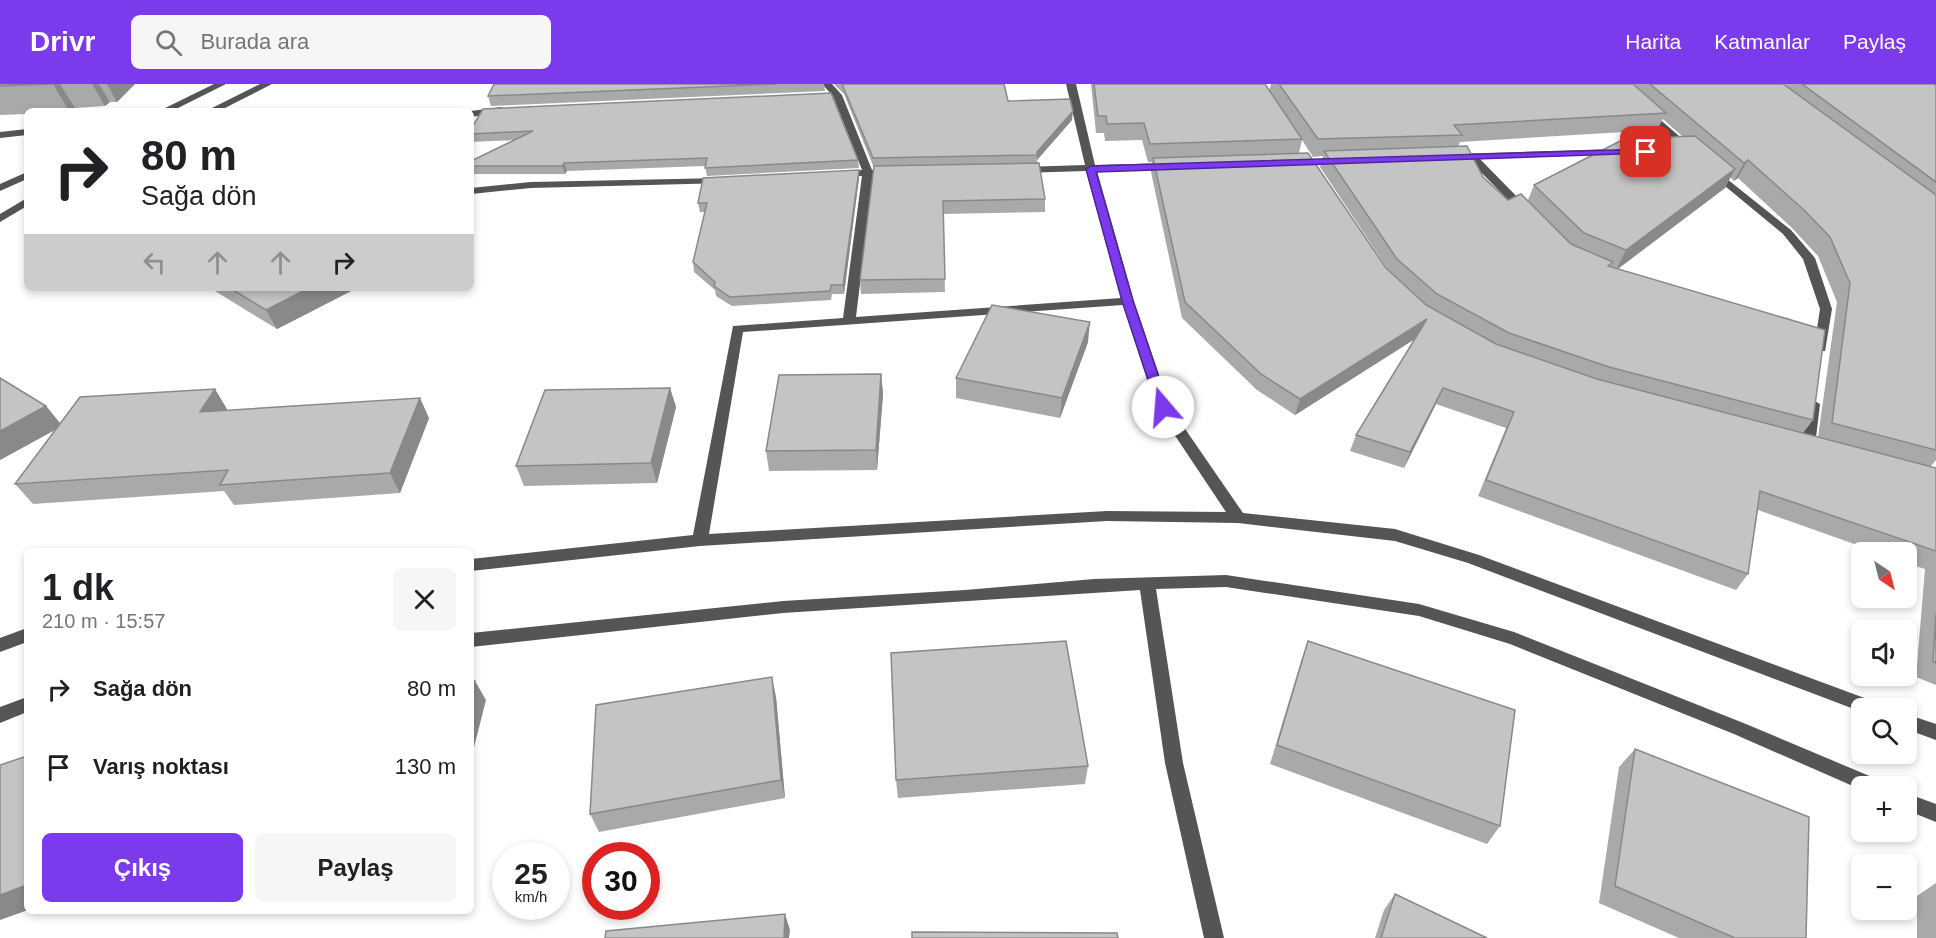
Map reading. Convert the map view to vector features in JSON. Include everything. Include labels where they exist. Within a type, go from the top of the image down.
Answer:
[{"type":"street","points":[[170,108],[221,84]]},
{"type":"street","points":[[217,108],[267,84]]},
{"type":"street","points":[[827,84],[837,95],[868,173],[849,321]]},
{"type":"street","points":[[1071,84],[1091,169],[1128,301],[1163,407],[1238,518]]},
{"type":"street","points":[[826,96],[837,95]]},
{"type":"street","points":[[1639,106],[1692,155],[1787,232],[1809,258],[1826,309],[1816,335],[1819,358]]},
{"type":"street","points":[[474,113],[508,110]]},
{"type":"street","points":[[0,135],[24,132]]},
{"type":"street","points":[[1437,158],[1632,152]]},
{"type":"street","points":[[1473,156],[1537,224]]},
{"type":"street","points":[[1009,170],[1182,166]]},
{"type":"street","points":[[832,175],[903,172]]},
{"type":"street","points":[[0,188],[24,177]]},
{"type":"street","points":[[474,191],[531,185],[737,180]]},
{"type":"street","points":[[0,219],[24,203]]},
{"type":"street","points":[[700,540],[737,329],[1128,301]]},
{"type":"street","points":[[1808,446],[1815,391]]},
{"type":"street","points":[[474,565],[700,540],[1107,516],[1238,518],[1395,535],[1473,560],[1851,700]]},
{"type":"street","points":[[474,640],[783,607],[1147,583],[1226,581],[1419,610],[1514,639],[1740,729],[1851,777]]},
{"type":"street","points":[[1147,583],[1174,763],[1214,938]]},
{"type":"street","points":[[0,645],[24,636]]},
{"type":"street","points":[[0,715],[24,705]]},
{"type":"street","points":[[1917,725],[1936,732]]},
{"type":"street","points":[[1917,805],[1936,813]]},
{"type":"building","points":[[0,84],[53,84],[0,86]]},
{"type":"building","points":[[494,84],[776,84],[488,96]]},
{"type":"building","points":[[842,84],[1004,84],[1008,101],[1070,99],[1073,111],[1037,152],[1037,155],[873,158]]},
{"type":"building","points":[[1094,84],[1265,84],[1302,139],[1150,144],[1144,123],[1107,124],[1106,116],[1098,116]]},
{"type":"building","points":[[1279,84],[1633,84],[1666,113],[1454,125],[1462,135],[1318,139]]},
{"type":"building","points":[[1650,84],[1783,84],[1936,195],[1936,450],[1832,423],[1850,283],[1830,237],[1804,210],[1748,160],[1744,163]]},
{"type":"building","points":[[1802,84],[1934,84],[1936,86],[1936,182]]},
{"type":"building","points":[[831,93],[858,160],[705,168],[707,158],[564,163],[562,166],[474,166],[474,160],[533,131],[474,134],[474,124],[483,109]]},
{"type":"building","points":[[1695,136],[1735,169],[1626,250],[1584,233],[1534,185],[1624,139]]},
{"type":"building","points":[[1467,146],[1483,177],[1508,200],[1521,194],[1571,244],[1613,262],[1608,266],[1825,330],[1813,420],[1609,367],[1509,333],[1437,294],[1397,259],[1324,151]]},
{"type":"building","points":[[1308,153],[1386,268],[1426,305],[1496,344],[1597,379],[1936,468],[1936,551],[1917,545],[1917,542],[1910,542],[1760,491],[1748,574],[1486,480],[1514,412],[1443,388],[1410,452],[1356,435],[1427,319],[1300,399],[1261,374],[1185,302],[1153,158]]},
{"type":"building","points":[[1039,163],[1045,199],[943,201],[945,279],[860,280],[874,166]]},
{"type":"building","points":[[859,170],[843,285],[831,285],[830,291],[730,297],[714,286],[715,282],[693,262],[707,203],[698,203],[703,178]]},
{"type":"building","points":[[235,291],[303,291],[266,310]]},
{"type":"building","points":[[992,305],[1090,322],[1062,398],[956,378]]},
{"type":"building","points":[[881,374],[876,450],[766,451],[779,375]]},
{"type":"building","points":[[0,378],[46,406],[0,431]]},
{"type":"building","points":[[670,388],[651,463],[516,466],[545,390]]},
{"type":"building","points":[[215,389],[200,412],[420,398],[390,473],[220,485],[228,470],[15,484],[80,397]]},
{"type":"building","points":[[1936,614],[1936,663],[1933,661]]},
{"type":"building","points":[[1066,641],[1088,766],[896,780],[891,653]]},
{"type":"building","points":[[1308,641],[1515,710],[1500,826],[1277,745]]},
{"type":"building","points":[[772,677],[781,780],[590,814],[596,705]]},
{"type":"building","points":[[1635,749],[1809,817],[1806,938],[1735,938],[1615,886]]},
{"type":"building","points":[[24,757],[24,886],[0,895],[0,765]]},
{"type":"building","points":[[1395,894],[1487,938],[1381,938]]},
{"type":"building","points":[[785,914],[784,938],[605,938],[606,931]]},
{"type":"building","points":[[912,932],[1117,933],[1118,938],[912,938]]},
{"type":"route","points":[[1163,407],[1128,301],[1091,169],[1646,152]]}]
